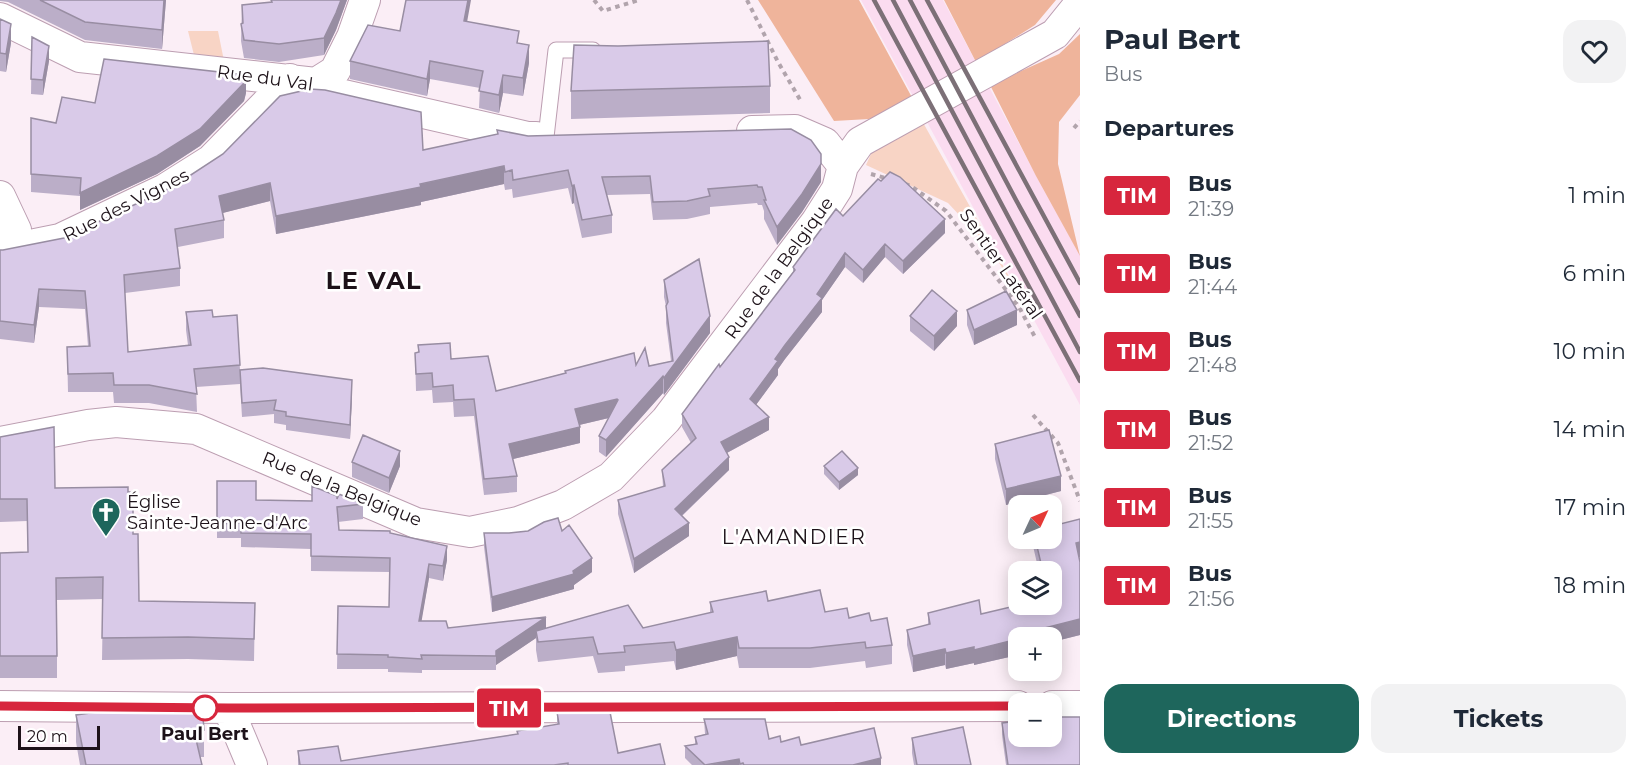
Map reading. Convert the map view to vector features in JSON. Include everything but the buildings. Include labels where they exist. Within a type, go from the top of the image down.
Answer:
[{"type":"street","name":"Rue des Vignes","points":[[5,250],[60,239],[165,189],[211,160],[303,81],[335,71],[352,37],[365,0]]},
{"type":"street","name":"Rue de la Belgique","points":[[0,442],[88,425],[116,422],[196,429],[416,523],[470,532],[518,522],[563,505],[611,477],[666,420],[816,222],[837,189],[843,166],[860,142],[1055,34],[1080,3]]},
{"type":"street","name":"Rue du Val","points":[[0,18],[80,57],[303,81],[331,92],[528,137],[558,137]]},
{"type":"street","points":[[724,132],[795,130],[825,143],[843,166]]},
{"type":"street","points":[[0,196],[16,230],[5,250]]},
{"type":"street","points":[[0,706],[228,708],[1008,706]]},
{"type":"street","points":[[1062,706],[1080,706]]},
{"type":"street","points":[[228,708],[248,764]]},
{"type":"lane","points":[[558,137],[556,50],[602,50]]},
{"type":"path","points":[[594,0],[603,11],[639,0]]},
{"type":"path","points":[[747,0],[825,143]]},
{"type":"path","points":[[762,51],[773,51]]},
{"type":"path","points":[[1074,128],[1080,121]]},
{"type":"path","name":"Sentier Latéral","points":[[843,166],[911,186],[946,211],[1019,307],[1036,339]]},
{"type":"path","points":[[1033,415],[1058,443],[1080,501]]},
{"type":"shaded area","points":[[758,0],[859,0],[915,103],[869,119],[834,121]]},
{"type":"shaded area","points":[[861,0],[943,0],[1080,255],[1080,405]]},
{"type":"shaded area","points":[[944,0],[1056,0],[1035,25],[976,62]]},
{"type":"shaded area","points":[[188,31],[218,31],[224,61],[195,59]]},
{"type":"shaded area","points":[[1080,34],[1080,95],[1059,122],[1058,164],[1080,256],[990,85],[1059,54]]},
{"type":"shaded area","points":[[921,119],[1025,305],[990,248],[948,203],[866,165],[875,145]]},
{"type":"railway","points":[[874,0],[1080,381]]},
{"type":"railway","points":[[893,0],[1080,352]]},
{"type":"railway","points":[[910,0],[1080,316]]},
{"type":"railway","points":[[927,0],[1080,283]]},
{"type":"bus line","name":"TIM","points":[[0,706],[228,708],[1008,706]]},
{"type":"place","name":"Église Sainte-Jeanne-d'Arc","points":[[106,538]]},
{"type":"place","name":"Paul Bert","points":[[205,708]]},
{"type":"district","name":"LE VAL","points":[[374,280]]},
{"type":"district","name":"L'AMANDIER","points":[[794,537]]}]
